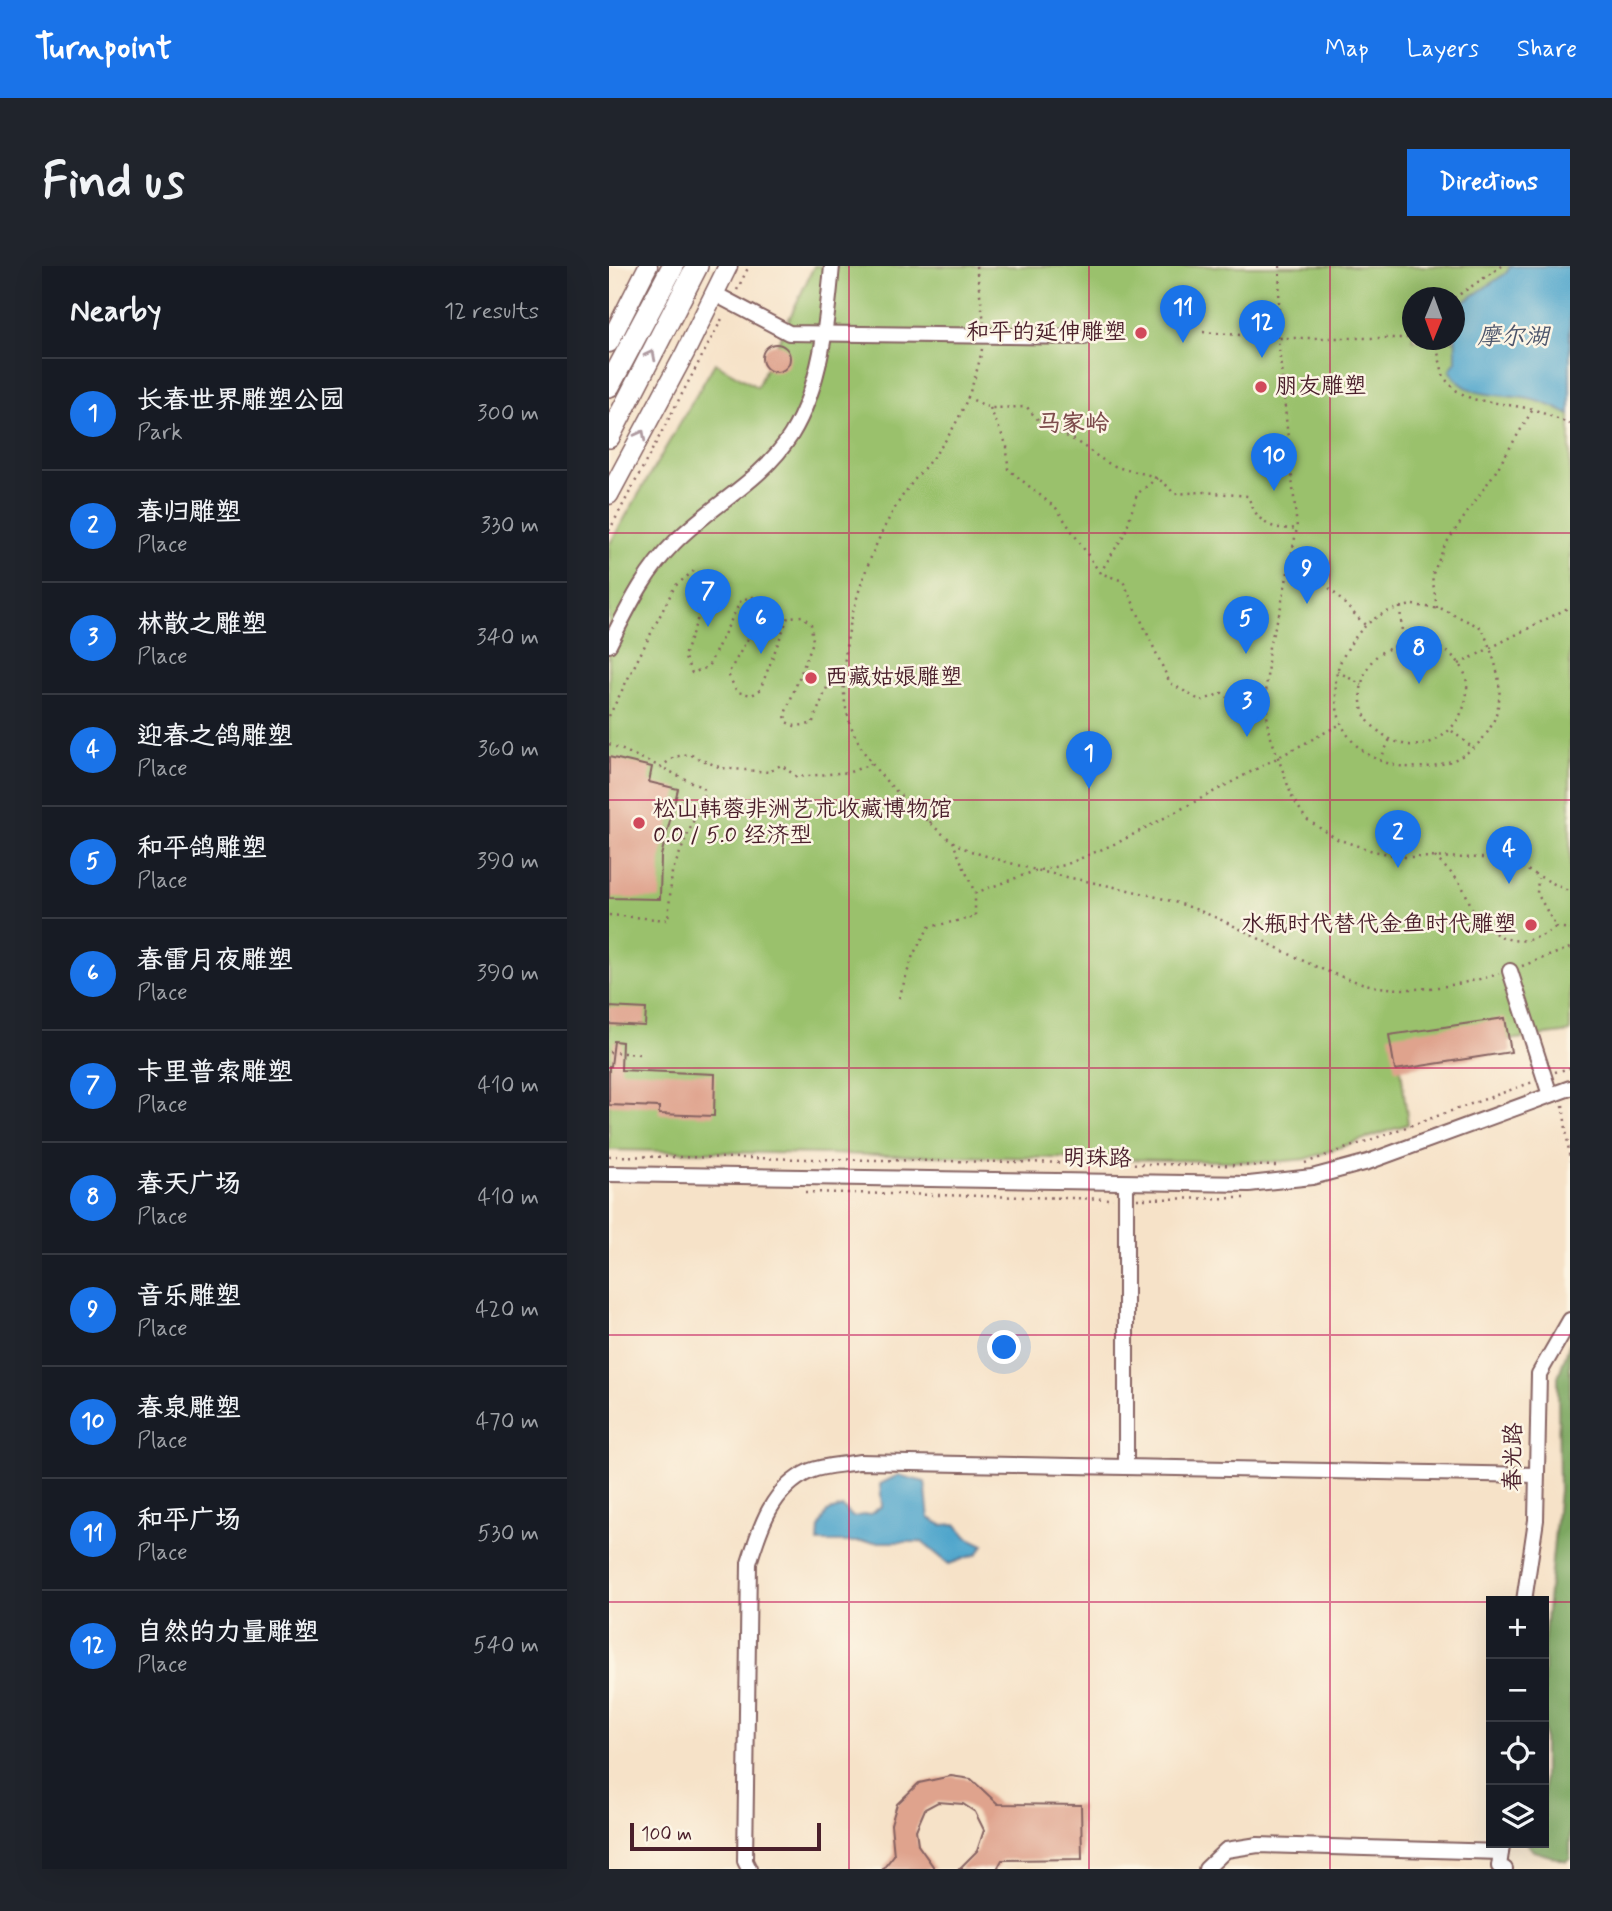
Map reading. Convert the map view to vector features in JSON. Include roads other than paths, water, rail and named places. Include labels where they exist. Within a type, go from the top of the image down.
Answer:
[{"type":"highway","points":[[609,386],[673,266]]},
{"type":"highway","points":[[609,437],[697,266]]},
{"type":"main road","points":[[609,343],[648,266]]},
{"type":"main road","points":[[609,495],[723,298],[728,266]]},
{"type":"street","points":[[609,645],[646,574],[675,542],[776,455],[792,434],[811,392],[824,334],[832,266]]},
{"type":"street","points":[[723,298],[789,334],[1084,337]]},
{"type":"street","points":[[1510,971],[1550,1095]]},
{"type":"street","name":"明珠路","points":[[609,1174],[1248,1184],[1312,1177],[1368,1162],[1570,1088]]},
{"type":"street","points":[[1126,1183],[1126,1468]]},
{"type":"street","name":"春光路","points":[[1525,1596],[1536,1520],[1539,1374],[1570,1320]]},
{"type":"street","points":[[749,1869],[745,1861],[749,1563],[762,1521],[780,1493],[810,1471],[859,1462],[1536,1475]]},
{"type":"street","points":[[1206,1869],[1226,1850],[1258,1845],[1486,1848]]},
{"type":"street","points":[[1501,1848],[1499,1866],[1504,1869]]},
{"type":"water","name":"摩尔湖","points":[[1511,266],[1570,266],[1570,415],[1534,400],[1474,391],[1457,380],[1450,370],[1456,361],[1456,350],[1465,350],[1465,301],[1506,273]]},
{"type":"water","points":[[898,1475],[925,1482],[929,1518],[942,1525],[956,1524],[967,1537],[984,1545],[977,1554],[949,1564],[922,1542],[818,1542],[819,1528],[827,1512],[842,1507],[853,1517],[870,1514],[882,1506],[880,1484]]},
{"type":"place","name":"和平的延伸雕塑","points":[[1141,333]]},
{"type":"place","name":"和平广场","points":[[1183,343]]},
{"type":"place","name":"自然的力量雕塑","points":[[1262,358]]},
{"type":"place","name":"朋友雕塑","points":[[1261,387]]},
{"type":"place","name":"春泉雕塑","points":[[1274,491]]},
{"type":"place","name":"音乐雕塑","points":[[1307,604]]},
{"type":"place","name":"卡里普索雕塑","points":[[708,627]]},
{"type":"place","name":"春雷月夜雕塑","points":[[761,654]]},
{"type":"place","name":"和平鸽雕塑","points":[[1246,654]]},
{"type":"place","name":"西藏姑娘雕塑","points":[[811,678]]},
{"type":"place","name":"春天广场","points":[[1419,684]]},
{"type":"place","name":"林散之雕塑","points":[[1247,737]]},
{"type":"place","name":"长春世界雕塑公园","points":[[1089,789]]},
{"type":"place","name":"松山韩蓉非洲艺术收藏博物馆 0.0 / 5.0 经济型","points":[[639,823]]},
{"type":"place","name":"春归雕塑","points":[[1398,868]]},
{"type":"place","name":"迎春之鸽雕塑","points":[[1509,884]]},
{"type":"place","name":"水瓶时代替代金鱼时代雕塑","points":[[1531,925]]},
{"type":"district","name":"马家岭","points":[[1073,424]]}]
